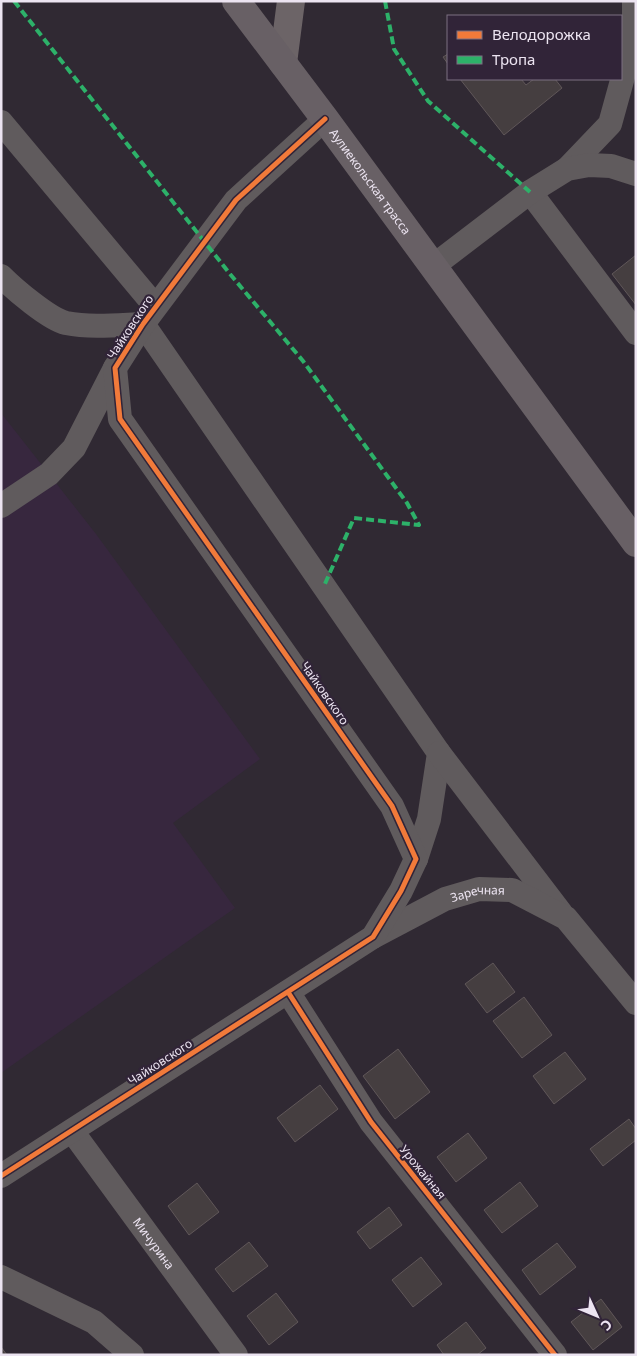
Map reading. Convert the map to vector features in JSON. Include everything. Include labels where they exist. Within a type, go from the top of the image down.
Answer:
[{"type":"highway","name":"Аулиекольская трасса","points":[[236,1],[325,119],[636,544]]},
{"type":"main road","points":[[283,63],[291,1]]},
{"type":"street","points":[[432,267],[530,192],[567,169],[610,124],[634,37],[634,1]]},
{"type":"street","name":"Чайковского","points":[[1,1176],[373,937],[401,891],[416,859],[392,806],[120,419],[115,368],[149,315],[236,200],[325,119]]},
{"type":"street","points":[[1,122],[149,315],[440,753],[566,918]]},
{"type":"street","points":[[567,169],[589,165],[611,166],[636,174]]},
{"type":"street","points":[[530,192],[636,333]]},
{"type":"street","points":[[1,276],[18,293],[64,322],[95,326],[149,315]]},
{"type":"street","points":[[1,506],[49,474],[74,448],[115,368]]},
{"type":"street","points":[[416,859],[429,819],[440,753]]},
{"type":"street","name":"Заречная","points":[[373,937],[445,899],[479,889],[512,890],[566,918],[633,993]]},
{"type":"street","name":"Урожайная","points":[[288,992],[371,1122],[555,1355]]},
{"type":"street","name":"Мичурина","points":[[72,1130],[236,1355]]},
{"type":"street","points":[[1,1277],[94,1322],[132,1355]]},
{"type":"shaded area","points":[[1,413],[96,534],[260,759],[173,823],[235,908],[1,1073]]},
{"type":"building","points":[[447,55],[447,63],[443,57]]},
{"type":"building","points":[[461,80],[522,80],[526,85],[533,80],[556,80],[562,88],[504,135]]},
{"type":"building","points":[[636,255],[636,305],[612,274]]},
{"type":"building","points":[[493,963],[515,992],[487,1013],[465,984]]},
{"type":"building","points":[[524,997],[552,1035],[522,1058],[493,1021]]},
{"type":"building","points":[[398,1049],[430,1092],[395,1119],[363,1076]]},
{"type":"building","points":[[565,1052],[586,1079],[554,1104],[533,1076]]},
{"type":"building","points":[[320,1085],[338,1109],[295,1142],[277,1118]]},
{"type":"building","points":[[629,1119],[636,1129],[636,1140],[603,1166],[590,1149]]},
{"type":"building","points":[[468,1133],[487,1158],[456,1182],[437,1157]]},
{"type":"building","points":[[520,1182],[538,1206],[502,1233],[484,1210]]},
{"type":"building","points":[[197,1183],[219,1212],[189,1235],[168,1206]]},
{"type":"building","points":[[389,1207],[402,1225],[370,1249],[357,1232]]},
{"type":"building","points":[[249,1242],[268,1266],[233,1292],[215,1269]]},
{"type":"building","points":[[557,1243],[576,1267],[540,1295],[522,1270]]},
{"type":"building","points":[[421,1257],[442,1284],[413,1307],[392,1280]]},
{"type":"building","points":[[276,1293],[298,1322],[269,1345],[247,1316]]},
{"type":"building","points":[[601,1299],[622,1327],[593,1350],[571,1322]]},
{"type":"building","points":[[466,1322],[486,1348],[477,1355],[444,1355],[437,1345]]},
{"type":"building","points":[[1,1347],[7,1355],[1,1355]]},
{"type":"marked path","points":[[14,1],[230,274],[303,361],[407,503],[419,525],[354,518],[324,586]]},
{"type":"marked path","points":[[385,1],[394,49],[428,101],[530,192]]},
{"type":"cycle path","points":[[1,1176],[373,937],[401,891],[416,859],[392,806],[120,419],[115,368],[143,324],[236,200],[325,119]]},
{"type":"cycle path","points":[[288,992],[371,1122],[555,1355]]}]
